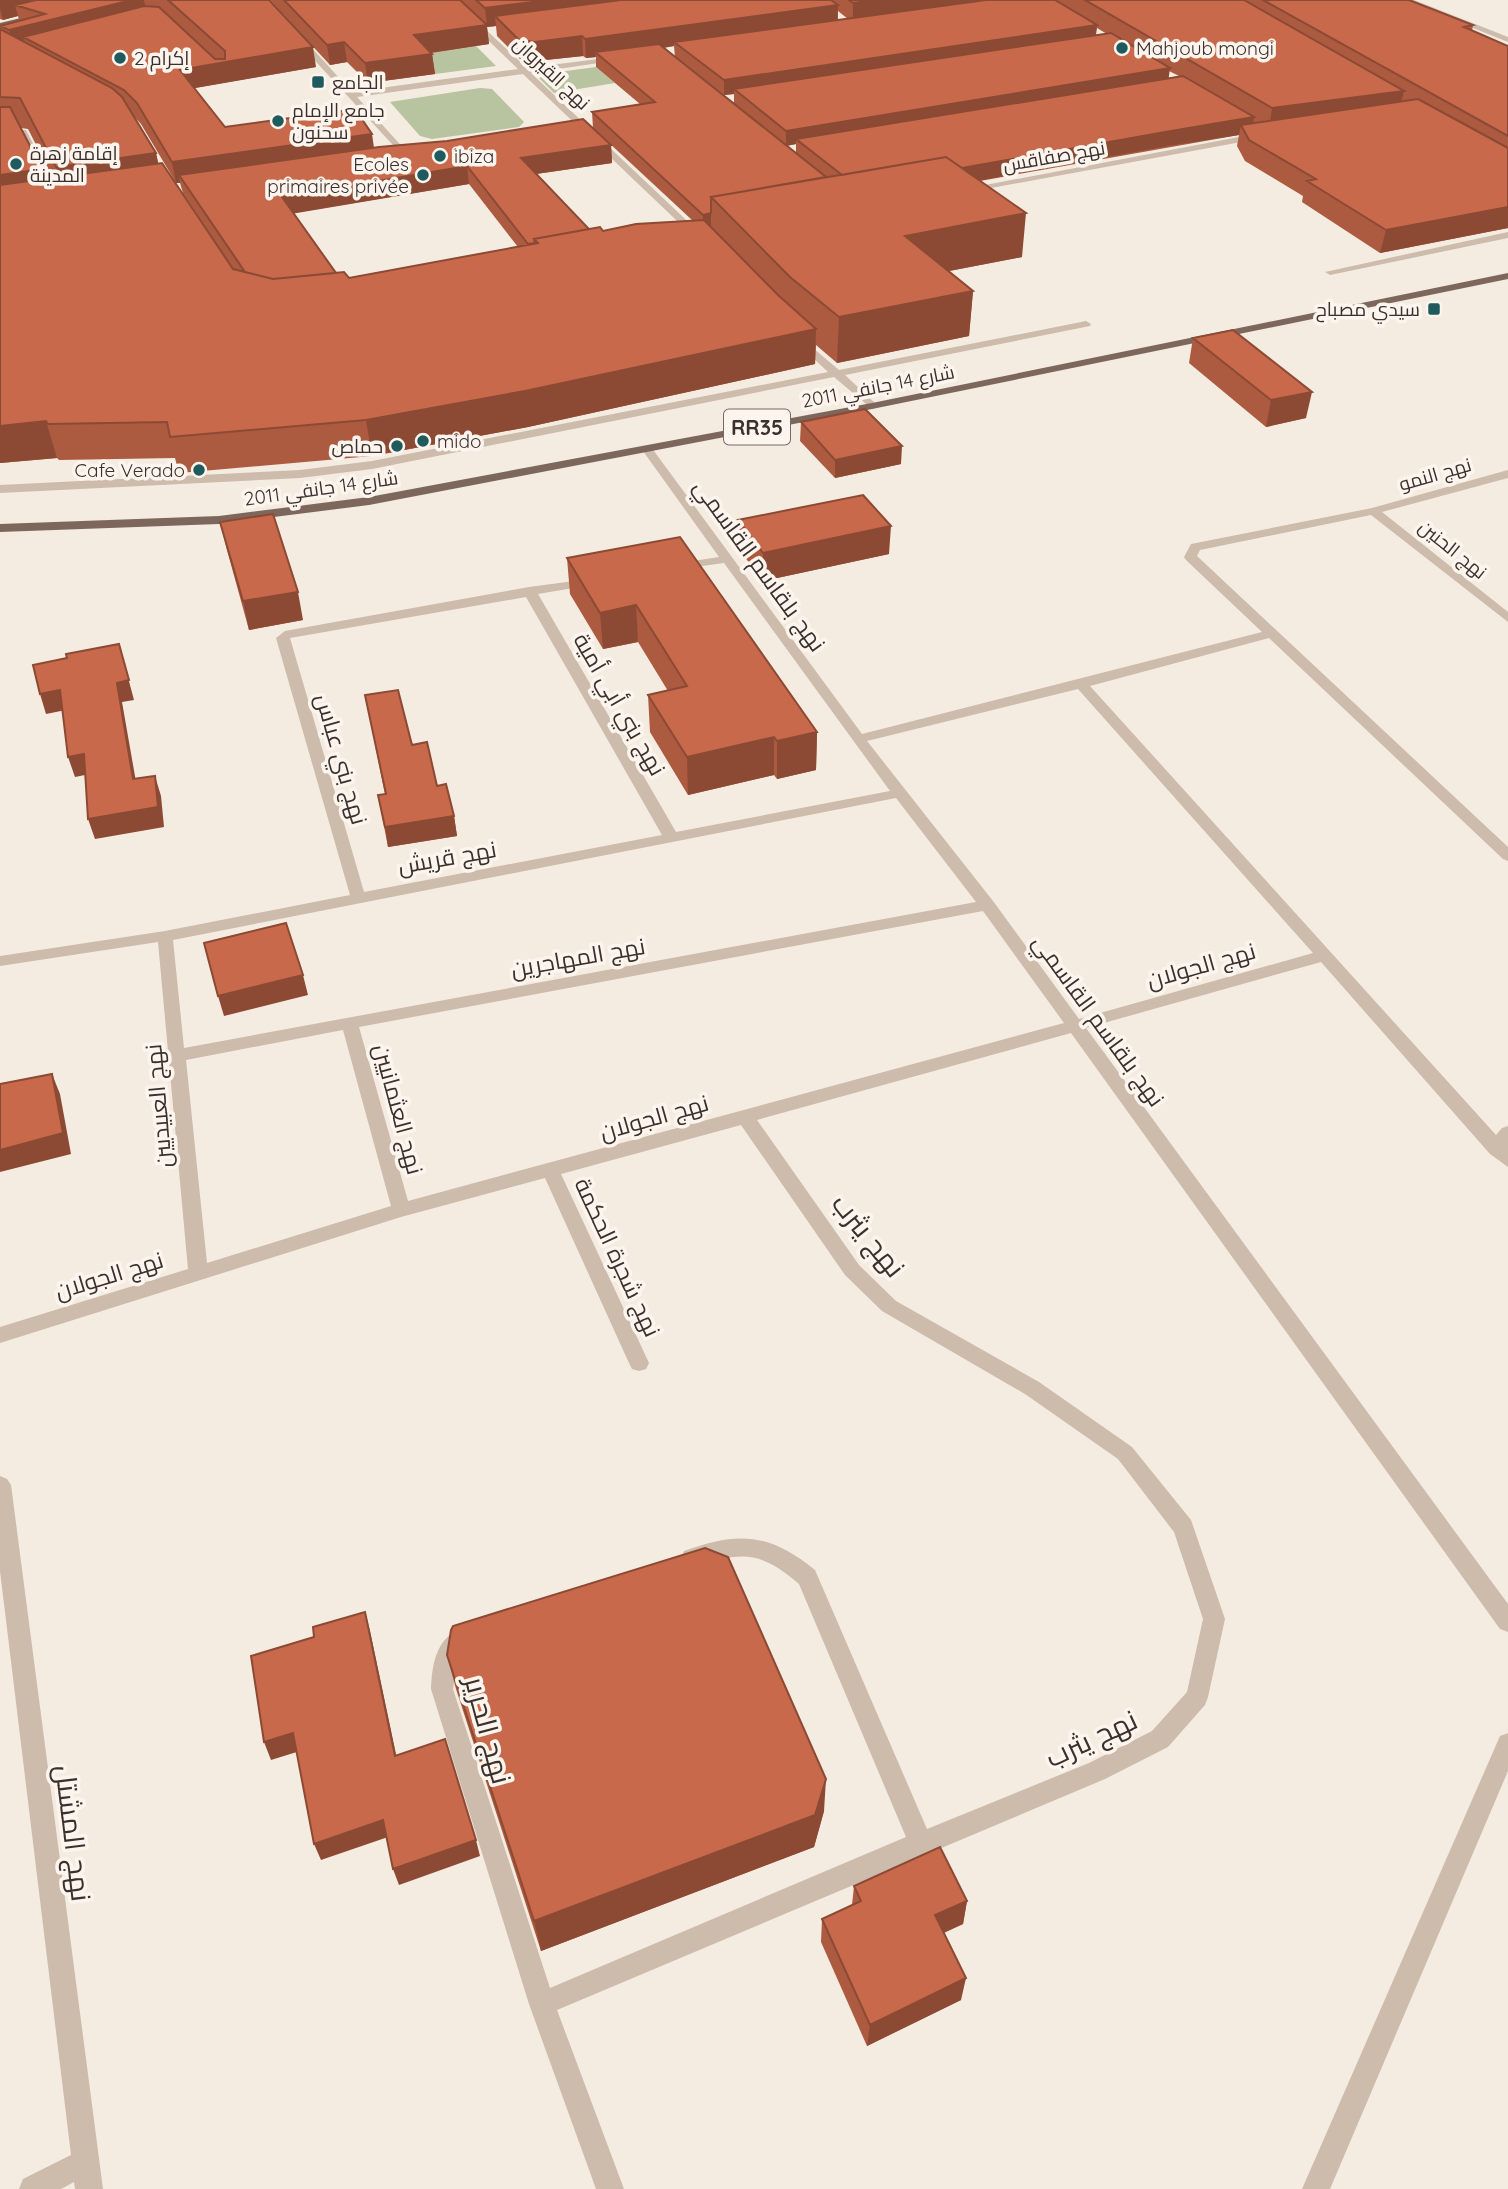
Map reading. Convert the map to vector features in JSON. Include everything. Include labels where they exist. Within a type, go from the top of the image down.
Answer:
[{"type":"main road","points":[[0,25],[51,12]]},
{"type":"main road","name":"شارع 14 جانفي 2011","points":[[0,528],[143,524],[247,517],[369,501],[872,406],[1508,276]]},
{"type":"street","name":"نهج القيروان","points":[[450,0],[708,247]]},
{"type":"street","points":[[1407,0],[1508,40]]},
{"type":"street","points":[[289,29],[404,154]]},
{"type":"street","points":[[482,33],[496,31]]},
{"type":"street","points":[[352,95],[633,55]]},
{"type":"street","points":[[574,131],[587,129]]},
{"type":"street","name":"نهج صفاقس","points":[[947,192],[1267,135],[1257,129]]},
{"type":"street","points":[[0,133],[23,132],[60,205]]},
{"type":"street","points":[[391,156],[417,152]]},
{"type":"street","points":[[48,207],[72,204]]},
{"type":"street","points":[[685,239],[712,234]]},
{"type":"street","points":[[1330,272],[1508,235]]},
{"type":"street","points":[[0,489],[247,478],[372,465],[839,375],[1086,324]]},
{"type":"street","points":[[793,334],[872,406]]},
{"type":"street","name":"نهج بلقاسم القاسمي","points":[[647,449],[858,739],[988,905],[1508,1622]]},
{"type":"street","name":"نهج النمو","points":[[1273,633],[1190,557],[1195,547],[1373,512],[1508,474]]},
{"type":"street","name":"نهج الحنين","points":[[1373,512],[1508,618]]},
{"type":"street","points":[[661,570],[727,559]]},
{"type":"street","points":[[529,591],[608,578]]},
{"type":"street","name":"نهج بني عباس","points":[[358,897],[283,638],[285,635],[529,591]]},
{"type":"street","name":"نهج بني أبي أمية","points":[[529,591],[671,839]]},
{"type":"street","points":[[858,739],[1273,633],[1508,856]]},
{"type":"street","points":[[1081,684],[1502,1155]]},
{"type":"street","name":"نهج قريش","points":[[0,961],[165,936],[901,793]]},
{"type":"street","name":"نهج المهاجرين","points":[[178,1055],[988,905]]},
{"type":"street","name":"نهج العبيديين","points":[[165,936],[198,1273]]},
{"type":"street","name":"نهج الجولان","points":[[0,1335],[401,1210],[551,1171],[1325,955]]},
{"type":"street","name":"نهج العثمانيين","points":[[349,1022],[401,1210]]},
{"type":"street","name":"نهج يثرب","points":[[542,2004],[1097,1771],[1160,1739],[1197,1696],[1214,1619],[1183,1527],[1125,1453],[1032,1388],[889,1306],[852,1270],[746,1117]]},
{"type":"street","points":[[1502,1155],[1508,1133]]},
{"type":"street","name":"نهج شجرة الحكمة","points":[[551,1171],[639,1363]]},
{"type":"street","name":"نهج المشتل","points":[[0,1485],[89,2189]]},
{"type":"street","points":[[664,1567],[729,1546],[758,1547],[785,1557],[807,1577],[921,1843]]},
{"type":"street","name":"نهج الحرير","points":[[484,1627],[471,1631],[451,1646],[443,1667],[442,1689],[542,2004],[610,2189]]},
{"type":"street","points":[[1316,2189],[1508,1744]]},
{"type":"street","points":[[33,2189],[85,2162]]},
{"type":"green space","points":[[476,46],[496,66],[435,74],[416,55]]},
{"type":"green space","points":[[596,67],[615,83],[554,93],[539,78],[551,73]]},
{"type":"green space","points":[[480,88],[492,89],[524,122],[519,127],[432,139],[420,136],[390,102]]},
{"type":"building","points":[[36,0],[132,0],[9,30],[0,26],[45,14],[15,5]]},
{"type":"building","points":[[168,0],[269,0],[313,47],[180,70],[225,127],[355,109],[372,134],[172,162],[137,103],[124,90],[23,37],[144,6],[159,7],[215,59],[225,59],[225,51]]},
{"type":"building","points":[[284,0],[460,0],[487,25],[414,35],[432,54],[365,63],[344,42],[327,45]]},
{"type":"building","points":[[476,0],[549,0],[485,8]]},
{"type":"building","points":[[621,0],[831,0],[838,5],[585,39],[582,36],[535,42],[519,40],[495,16]]},
{"type":"building","points":[[849,0],[876,0],[853,3]]},
{"type":"building","points":[[986,0],[1055,0],[1097,25],[724,80],[674,42]]},
{"type":"building","points":[[1085,0],[1244,0],[1404,91],[1272,108]]},
{"type":"building","points":[[1263,0],[1409,0],[1473,25],[1464,27],[1508,46],[1508,136]]},
{"type":"building","points":[[0,29],[112,88],[122,97],[156,153],[56,167],[20,98],[0,97]]},
{"type":"building","points":[[1111,33],[1170,68],[786,131],[734,89]]},
{"type":"building","points":[[659,44],[826,177],[711,197],[711,213],[703,215],[592,112],[655,102],[595,52]]},
{"type":"building","points":[[1183,76],[1254,117],[962,168],[946,157],[842,175],[796,139]]},
{"type":"building","points":[[1418,99],[1508,148],[1508,207],[1386,230],[1307,181],[1316,179],[1249,140],[1241,125]]},
{"type":"building","points":[[0,107],[10,107],[42,169],[0,175]]},
{"type":"building","points":[[583,119],[611,145],[521,158],[589,229],[534,239],[535,243],[528,244],[467,166],[282,197],[336,273],[273,279],[245,272],[179,175],[379,147],[447,141]]},
{"type":"building","points":[[946,157],[1026,213],[905,236],[973,291],[839,317],[790,277],[711,197]]},
{"type":"building","points":[[162,163],[233,269],[273,279],[344,272],[349,278],[538,243],[534,239],[600,227],[603,231],[636,224],[704,220],[778,295],[816,329],[525,391],[366,420],[170,437],[167,422],[48,424],[46,421],[0,426],[0,185]]},
{"type":"building","points":[[1233,330],[1312,392],[1271,400],[1193,338]]},
{"type":"building","points":[[865,409],[902,446],[835,460],[801,422]]},
{"type":"building","points":[[863,495],[891,526],[763,553],[738,520]]},
{"type":"building","points":[[273,514],[298,592],[243,601],[220,522]]},
{"type":"building","points":[[680,537],[817,732],[777,741],[774,737],[687,757],[648,695],[687,686],[636,605],[600,613],[567,558]]},
{"type":"building","points":[[119,644],[129,680],[117,683],[133,779],[155,776],[158,807],[88,819],[84,754],[68,757],[60,690],[40,694],[33,665],[67,658],[66,654]]},
{"type":"building","points":[[398,690],[412,745],[427,742],[437,786],[446,784],[454,816],[385,827],[378,795],[386,794],[365,695]]},
{"type":"building","points":[[286,923],[303,975],[218,996],[204,943]]},
{"type":"building","points":[[52,1074],[63,1133],[0,1150],[0,1084]]},
{"type":"building","points":[[705,1548],[728,1557],[826,1779],[815,1815],[534,1921],[447,1655],[451,1630],[453,1626]]},
{"type":"building","points":[[365,1612],[395,1756],[445,1739],[476,1840],[393,1869],[383,1820],[314,1844],[293,1733],[264,1742],[251,1656],[314,1637],[313,1627]]},
{"type":"building","points":[[940,1847],[967,1901],[935,1915],[966,1978],[870,2025],[822,1919],[861,1901],[854,1886]]},
{"type":"place","name":"Mahjoub mongi","points":[[1122,48]]},
{"type":"place","name":"إكرام 2","points":[[120,58]]},
{"type":"place","name":"الجامع","points":[[318,82]]},
{"type":"place","name":"جامع الإمام سحنون","points":[[278,121]]},
{"type":"place","name":"ibiza","points":[[440,156]]},
{"type":"place","name":"إقامة زهرة المدينة","points":[[16,164]]},
{"type":"place","name":"Ecoles primaires privée","points":[[423,175]]},
{"type":"place","name":"سيدي مصباح","points":[[1434,309]]},
{"type":"place","name":"mido","points":[[423,441]]},
{"type":"place","name":"حماص","points":[[397,446]]},
{"type":"place","name":"Cafe Verado","points":[[199,470]]}]
